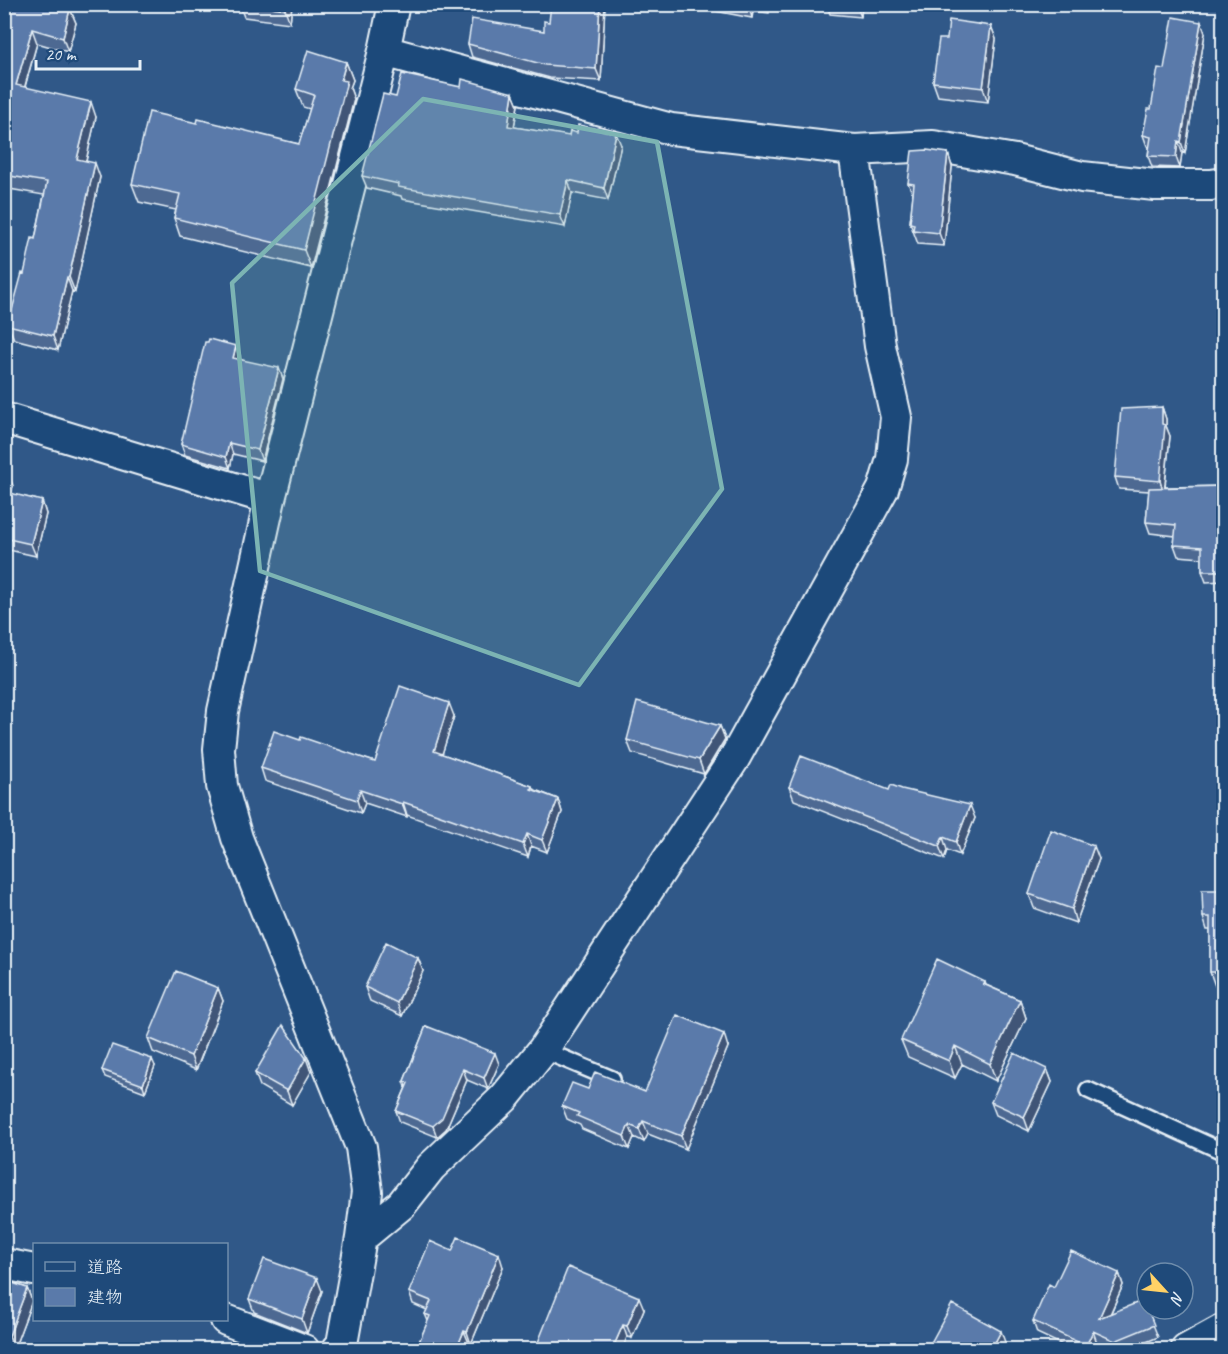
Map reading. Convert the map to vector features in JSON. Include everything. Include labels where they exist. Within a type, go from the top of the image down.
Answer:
[{"type":"street","points":[[342,1348],[368,1192],[361,1147],[237,838],[222,786],[219,749],[223,711],[270,500],[394,4]]},
{"type":"street","points":[[384,51],[671,129],[854,150],[933,146],[1015,160],[1082,177],[1155,185],[1224,183]]},
{"type":"street","points":[[361,1238],[401,1205],[430,1167],[504,1098],[543,1050],[734,759],[883,489],[892,459],[896,417],[880,346],[854,150]]},
{"type":"street","points":[[4,418],[270,500]]},
{"type":"street","points":[[4,1264],[33,1270]]},
{"type":"street","points":[[228,1321],[304,1350]]},
{"type":"street","points":[[1186,1350],[1224,1329]]},
{"type":"lane","points":[[543,1050],[620,1083]]},
{"type":"lane","points":[[1088,1090],[1224,1152]]},
{"type":"highlighted area","points":[[423,99],[657,142],[722,489],[579,685],[260,571],[232,283]]},
{"type":"building","points":[[4,4],[56,4],[70,9],[63,38],[32,29],[16,85],[91,102],[77,159],[95,163],[53,336],[8,325],[22,273],[24,274],[32,238],[35,239],[47,182],[4,175]]},
{"type":"building","points":[[244,4],[286,4],[285,9]]},
{"type":"building","points":[[551,4],[600,4],[596,69],[545,65],[468,44],[472,19],[544,31],[544,21],[549,22]]},
{"type":"building","points":[[1173,17],[1201,22],[1181,142],[1178,141],[1176,157],[1148,156],[1151,137],[1143,135],[1148,109],[1151,109],[1158,68],[1164,69]]},
{"type":"building","points":[[949,20],[991,26],[983,88],[933,82],[939,39],[947,39]]},
{"type":"building","points":[[308,50],[346,62],[341,80],[347,81],[304,250],[174,218],[180,194],[132,184],[149,112],[197,123],[198,119],[299,144],[314,95],[296,89]]},
{"type":"building","points":[[402,74],[461,87],[462,79],[513,93],[508,126],[569,136],[570,131],[577,133],[578,125],[616,133],[604,188],[568,180],[560,215],[398,187],[399,184],[362,176],[383,94],[396,97]]},
{"type":"building","points":[[927,150],[948,153],[939,233],[913,230],[914,224],[910,223],[914,184],[908,183],[912,151]]},
{"type":"building","points":[[209,339],[236,346],[233,358],[279,368],[258,450],[229,443],[226,457],[181,444],[205,342]]},
{"type":"building","points":[[1162,407],[1162,424],[1165,425],[1160,481],[1115,477],[1121,409]]},
{"type":"building","points":[[4,472],[8,473],[4,488]]},
{"type":"building","points":[[1224,486],[1224,571],[1202,571],[1202,547],[1174,545],[1176,525],[1146,522],[1149,488]]},
{"type":"building","points":[[4,489],[11,491],[10,493],[42,501],[31,544],[4,538]]},
{"type":"building","points":[[400,686],[449,703],[434,751],[532,786],[531,789],[558,799],[542,840],[527,834],[523,844],[403,802],[402,804],[360,790],[357,800],[261,768],[274,731],[300,740],[301,737],[375,762]]},
{"type":"building","points":[[637,702],[720,726],[699,760],[627,740]]},
{"type":"building","points":[[801,756],[889,790],[891,785],[970,805],[956,842],[943,837],[939,846],[789,787]]},
{"type":"building","points":[[1051,830],[1094,846],[1072,909],[1029,894]]},
{"type":"building","points":[[1202,890],[1224,890],[1224,972],[1210,972],[1210,917],[1203,917]]},
{"type":"building","points":[[386,942],[418,958],[397,1003],[365,987]]},
{"type":"building","points":[[937,959],[985,982],[983,984],[1020,1000],[990,1064],[955,1046],[949,1061],[901,1040]]},
{"type":"building","points":[[176,971],[218,988],[191,1056],[148,1038]]},
{"type":"building","points":[[677,1015],[724,1034],[681,1136],[643,1121],[639,1129],[629,1125],[624,1136],[577,1116],[579,1113],[562,1106],[572,1083],[588,1089],[595,1072],[645,1092]]},
{"type":"building","points":[[283,1025],[306,1058],[287,1091],[255,1073]]},
{"type":"building","points":[[426,1026],[495,1053],[484,1078],[463,1069],[442,1118],[433,1126],[396,1111],[408,1083],[404,1081]]},
{"type":"building","points":[[112,1045],[152,1059],[143,1085],[102,1070]]},
{"type":"building","points":[[1014,1053],[1047,1069],[1024,1117],[991,1102]]},
{"type":"building","points":[[458,1237],[499,1254],[467,1332],[464,1331],[456,1350],[423,1350],[417,1347],[430,1316],[425,1314],[431,1301],[409,1292],[430,1241],[452,1251]]},
{"type":"building","points":[[1071,1251],[1119,1273],[1099,1318],[1135,1304],[1135,1321],[1152,1321],[1154,1325],[1115,1341],[1093,1331],[1086,1346],[1033,1321],[1049,1284],[1054,1287]]},
{"type":"building","points":[[264,1259],[317,1278],[302,1319],[249,1299]]},
{"type":"building","points":[[568,1267],[639,1297],[627,1326],[623,1325],[612,1350],[535,1350]]},
{"type":"building","points":[[4,1280],[27,1288],[9,1336],[4,1334]]},
{"type":"building","points":[[952,1304],[1001,1331],[991,1350],[927,1350]]}]
